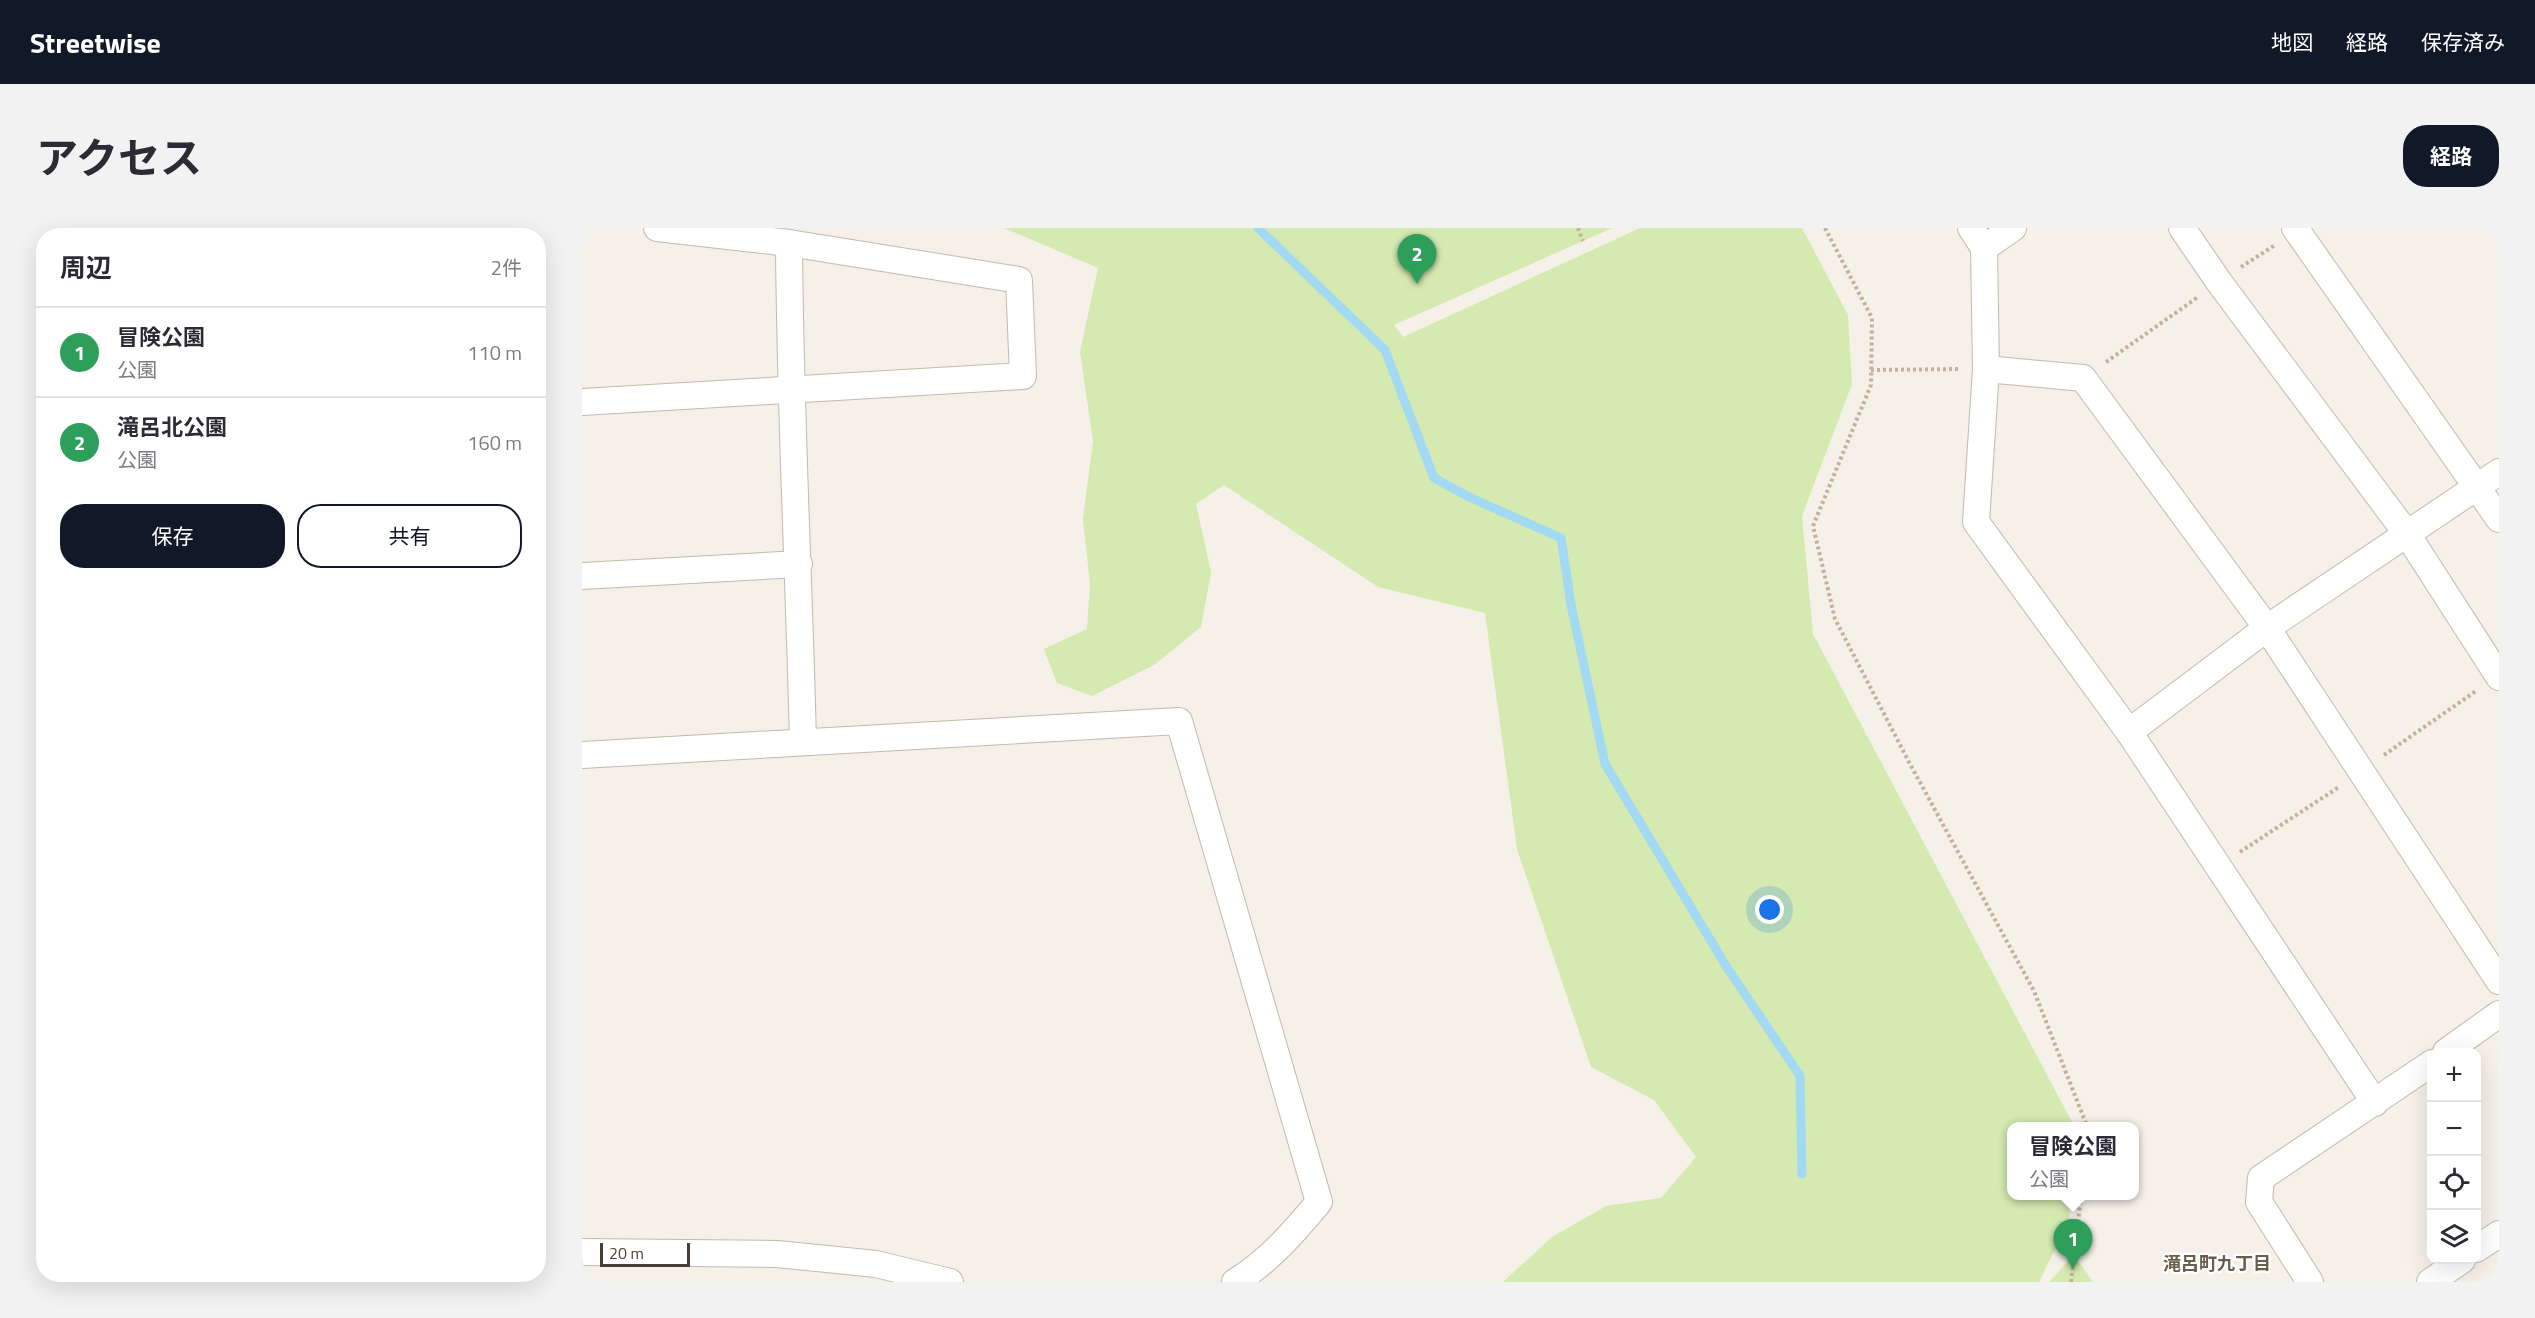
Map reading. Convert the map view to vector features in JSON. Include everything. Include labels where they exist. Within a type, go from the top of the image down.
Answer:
[{"type":"street","points":[[582,402],[1023,376],[1019,280],[789,243],[657,228]]},
{"type":"street","points":[[2013,228],[1977,238],[1986,369],[1976,522],[2129,732],[2375,1103]]},
{"type":"street","points":[[2182,228],[2219,282],[2407,534],[2499,677]]},
{"type":"street","points":[[2297,229],[2499,519]]},
{"type":"street","points":[[789,243],[790,391],[799,564],[803,742]]},
{"type":"street","points":[[1986,369],[2083,378],[2267,628],[2499,981]]},
{"type":"street","points":[[2129,732],[2267,628],[2499,472]]},
{"type":"street","points":[[582,576],[799,564]]},
{"type":"street","points":[[582,755],[1179,721],[1319,1202],[1292,1234],[1253,1270],[1235,1282]]},
{"type":"street","points":[[2453,1048],[2499,1014]]},
{"type":"street","points":[[2310,1282],[2259,1202],[2261,1178],[2427,1067]]},
{"type":"street","points":[[2481,1246],[2499,1234]]},
{"type":"street","points":[[582,1252],[777,1254],[876,1264],[950,1282]]},
{"type":"street","points":[[2430,1282],[2456,1264]]},
{"type":"path","points":[[1578,228],[1583,241]]},
{"type":"path","points":[[1824,228],[1872,318],[1871,385],[1813,526],[1835,620],[1911,766],[2034,991],[2085,1122]]},
{"type":"path","points":[[2083,378],[2297,229]]},
{"type":"path","points":[[1871,370],[1986,369]]},
{"type":"path","points":[[2071,1282],[2080,1200]]},
{"type":"green space","points":[[1004,228],[1612,228],[1394,325],[1403,337],[1640,228],[1802,228],[1848,315],[1852,384],[1802,516],[1813,634],[2072,1122],[2007,1122],[2007,1200],[2070,1200],[2069,1220],[2039,1282],[1503,1282],[1552,1237],[1606,1206],[1661,1198],[1696,1157],[1654,1100],[1591,1067],[1517,849],[1485,613],[1378,587],[1224,485],[1196,504],[1211,572],[1201,627],[1154,665],[1092,696],[1057,683],[1044,649],[1087,629],[1090,584],[1083,519],[1093,441],[1080,352],[1098,268]]},
{"type":"green space","points":[[2074,1255],[2093,1282],[2049,1282]]},
{"type":"waterway","points":[[1258,228],[1385,350],[1434,478],[1469,497],[1561,538],[1571,605],[1605,764],[1726,966],[1800,1076],[1802,1174]]},
{"type":"place","name":"滝呂北公園","points":[[1417,284]]},
{"type":"place","name":"冒険公園","points":[[2073,1269]]},
{"type":"district","name":"滝呂町九丁目","points":[[2217,1264]]}]
